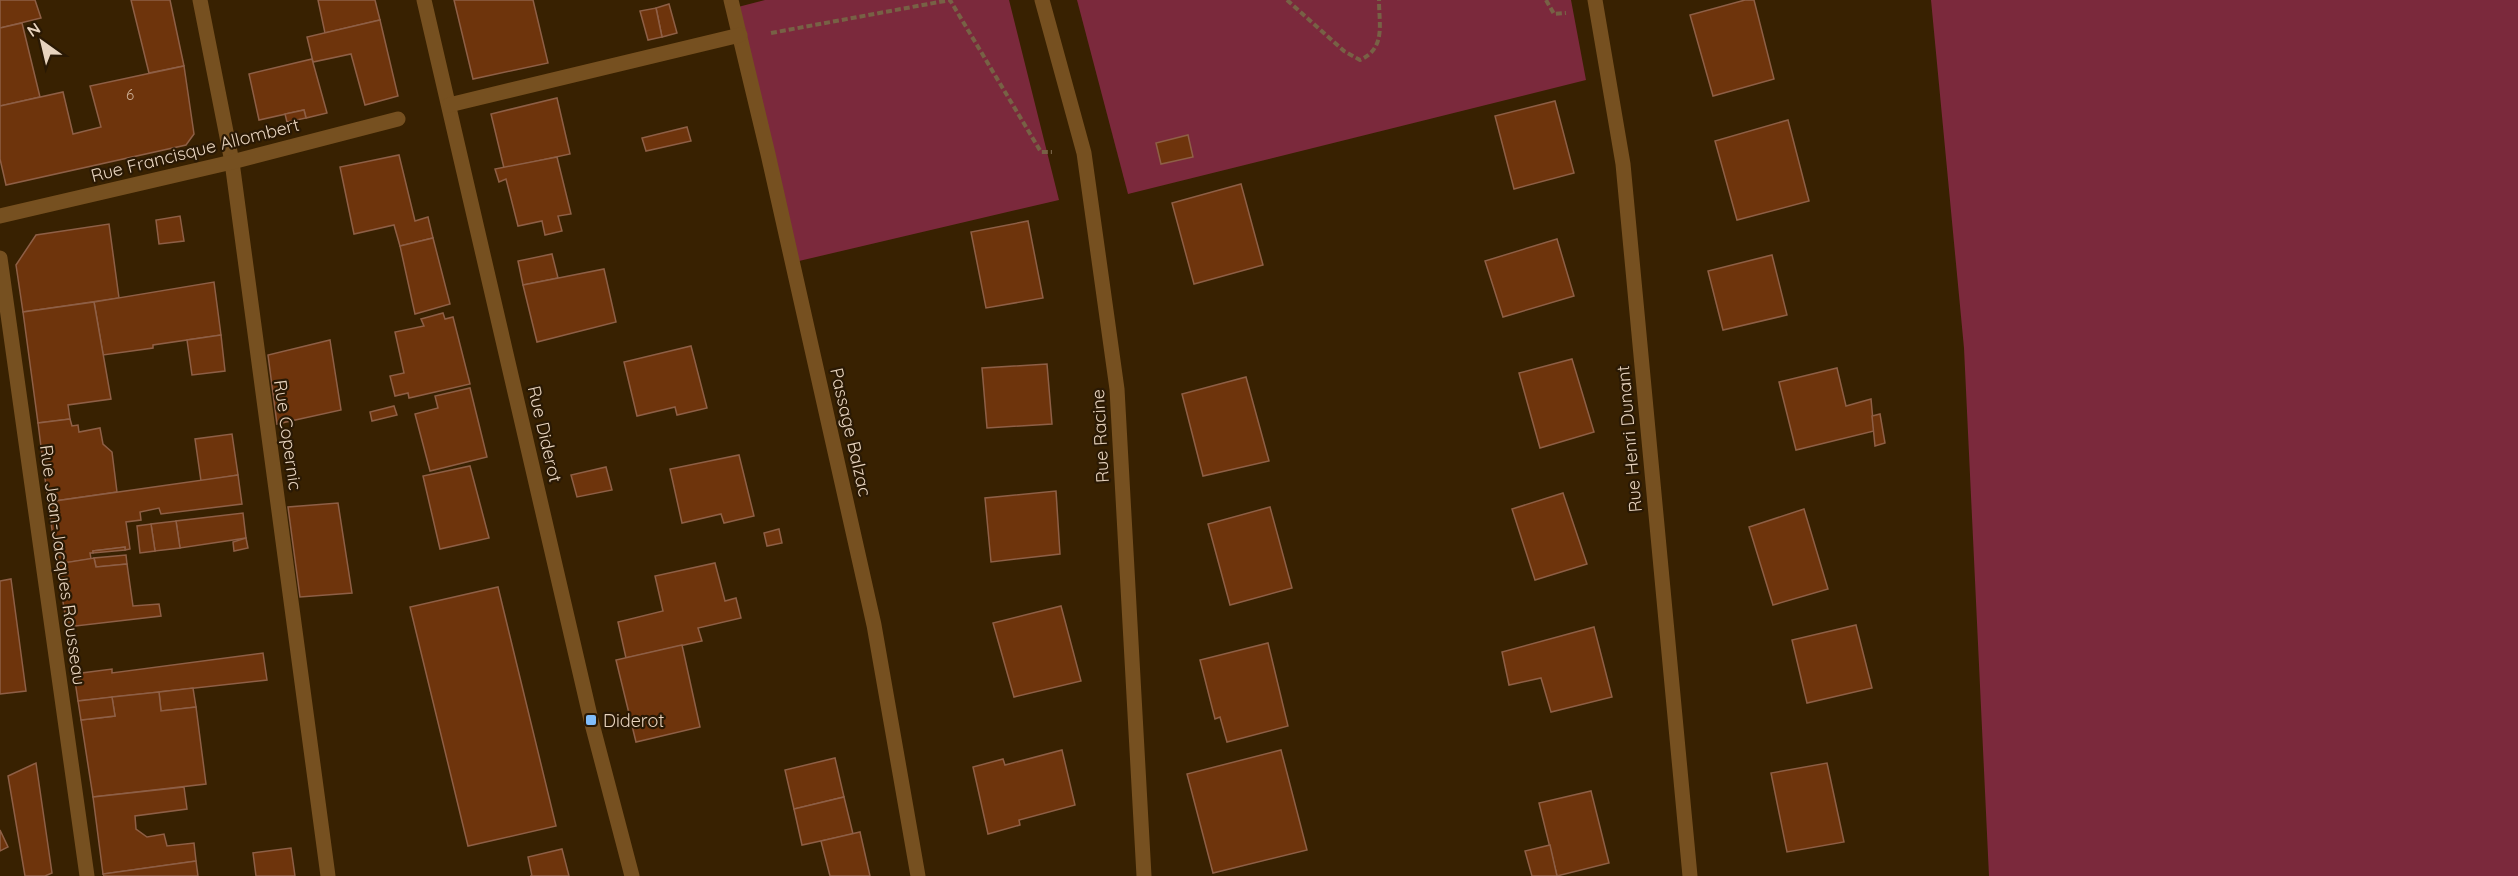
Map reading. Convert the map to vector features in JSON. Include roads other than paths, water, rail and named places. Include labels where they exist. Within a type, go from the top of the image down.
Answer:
[{"type":"street","name":"Rue Copernic","points":[[200,0],[232,162],[328,876]]},
{"type":"street","name":"Rue Diderot","points":[[424,0],[591,720],[632,876]]},
{"type":"street","name":"Passage Balzac","points":[[731,0],[874,625],[918,876]]},
{"type":"street","name":"Rue Racine","points":[[1042,0],[1084,153],[1118,389],[1144,876]]},
{"type":"street","name":"Rue Henri Dunant","points":[[1595,0],[1623,164],[1690,876]]},
{"type":"street","points":[[448,105],[740,38]]},
{"type":"street","name":"Rue Francisque Allombert","points":[[0,216],[232,162],[398,119]]},
{"type":"street","name":"Rue Jean-Jacques Rousseau","points":[[0,258],[87,876]]},
{"type":"place","name":"Diderot","points":[[591,720]]}]
